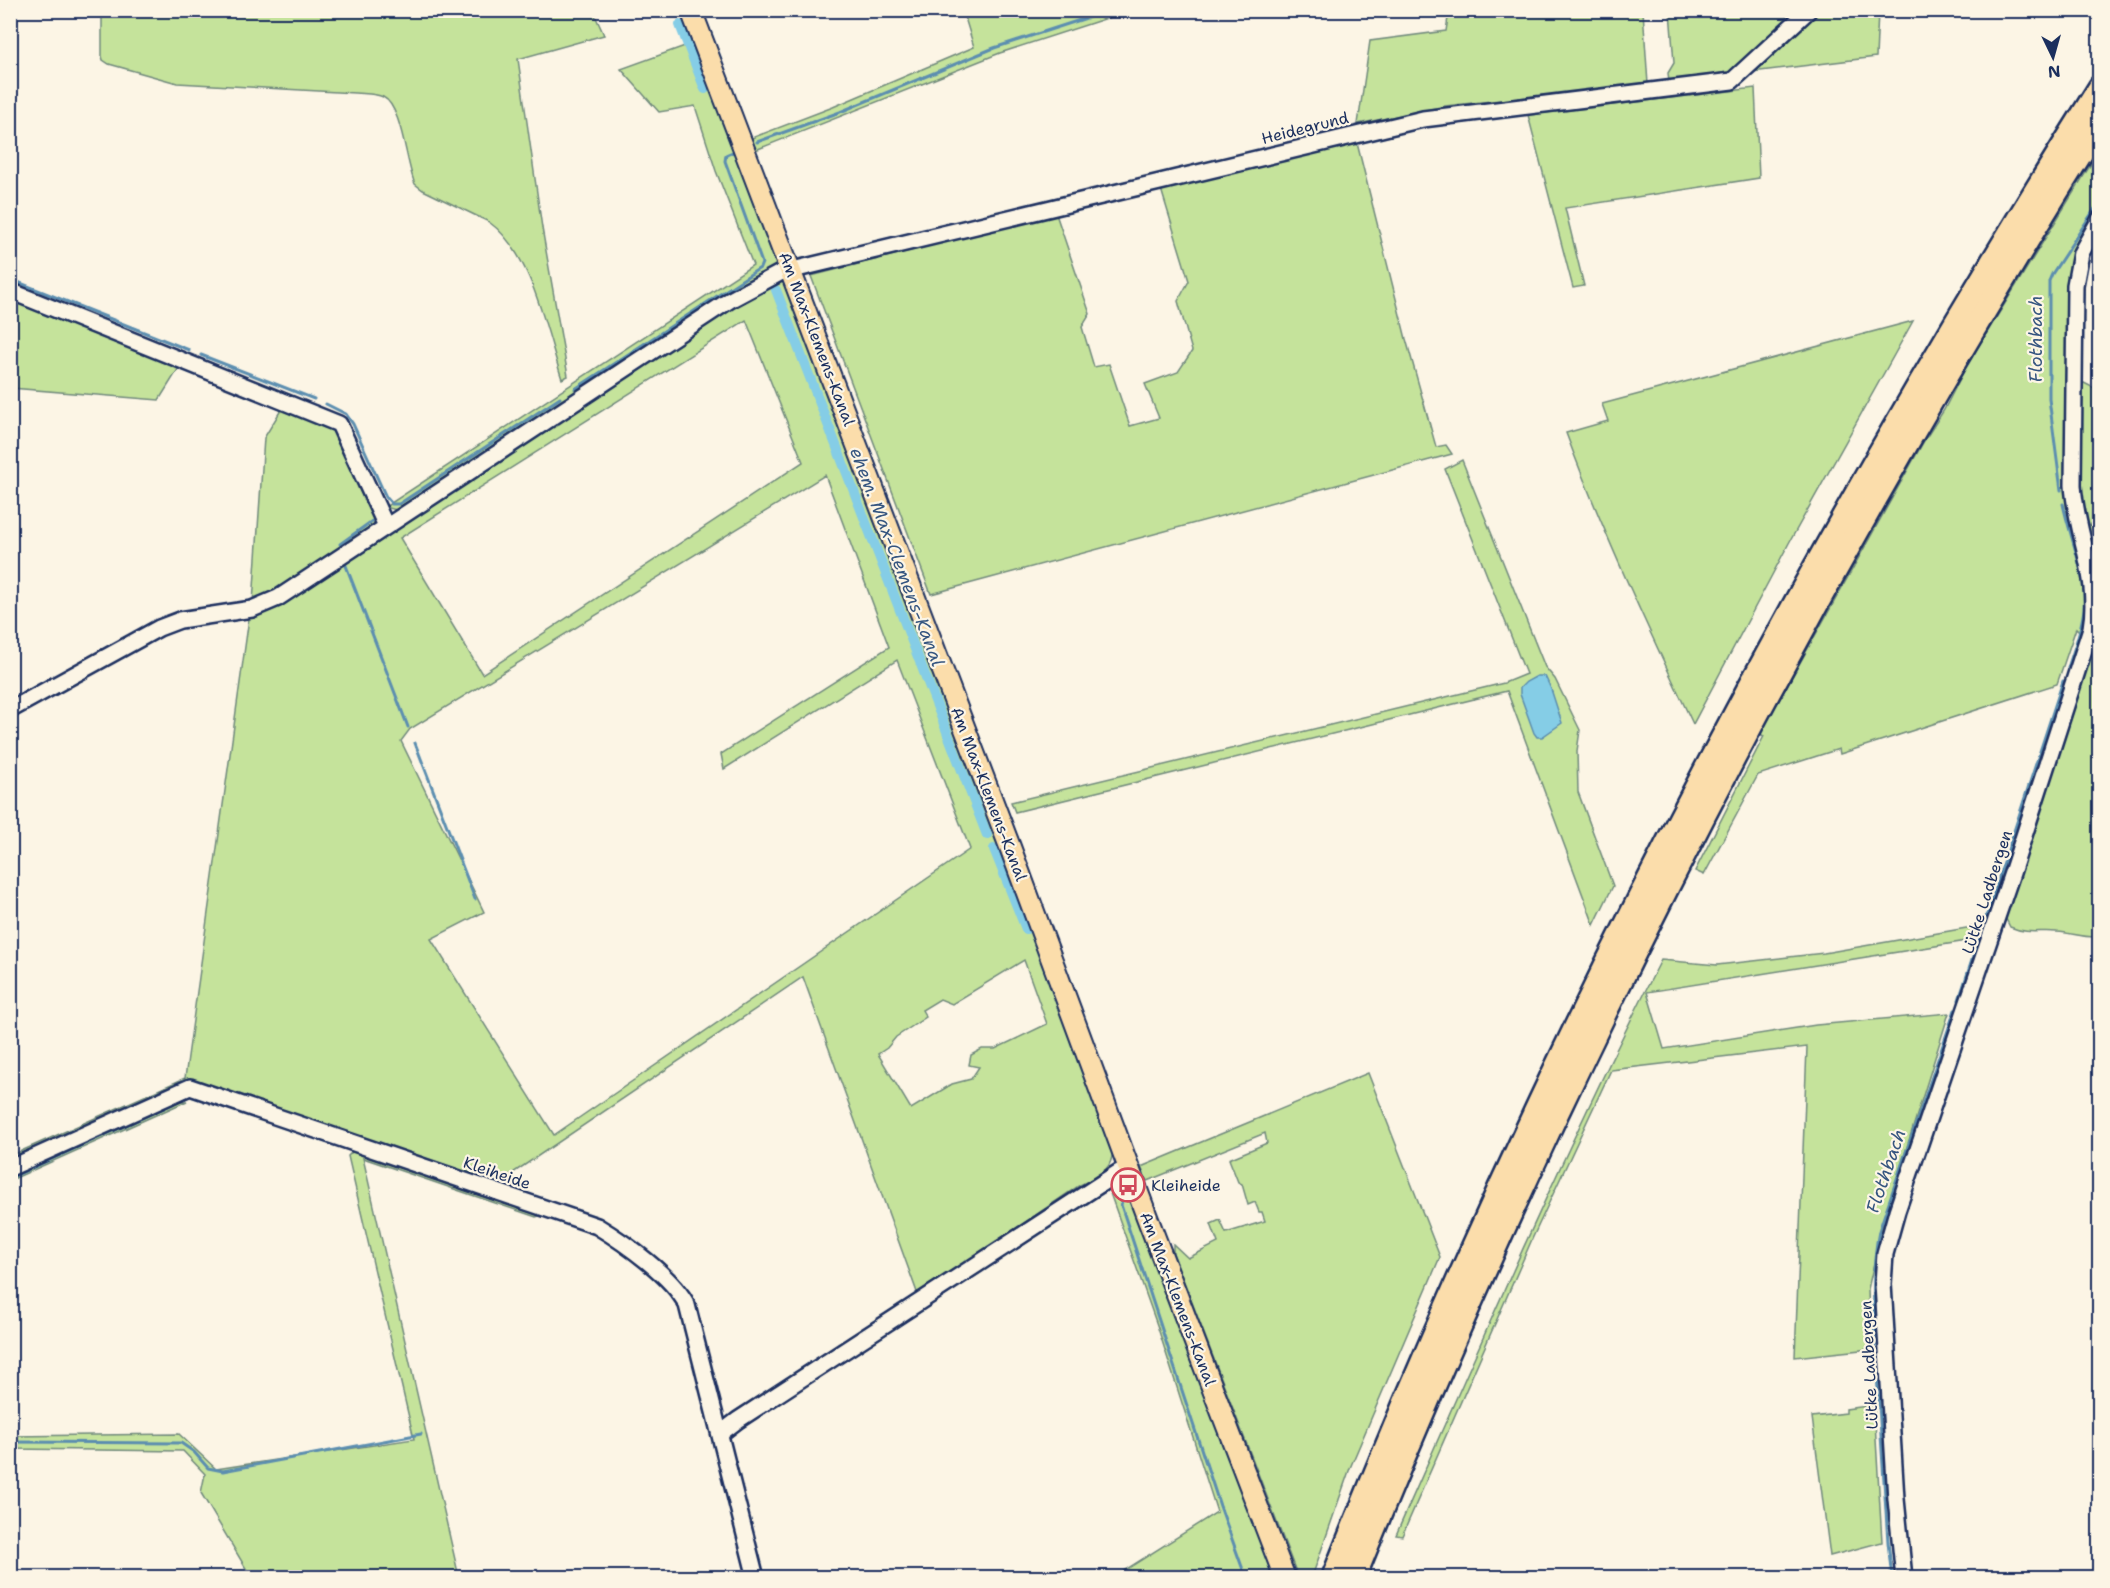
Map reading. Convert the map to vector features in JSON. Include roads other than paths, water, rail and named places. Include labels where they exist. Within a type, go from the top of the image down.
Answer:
[{"type":"highway","points":[[1333,1578],[1391,1435],[1470,1254],[1575,1028],[1668,840],[1756,672],[1862,482],[1981,279],[2100,87]]},
{"type":"highway","points":[[1354,1578],[1409,1442],[1496,1243],[1589,1043],[1680,858],[1783,662],[1879,489],[1995,291],[2100,123]]},
{"type":"main road","name":"Am Max-Klemens-Kanal","points":[[691,10],[1285,1578]]},
{"type":"street","name":"Heidegrund","points":[[10,710],[159,628],[180,620],[252,609],[278,598],[730,300],[791,269],[1423,118],[1732,81],[1809,10]]},
{"type":"street","name":"Lütke Ladbergen","points":[[1904,1578],[1885,1342],[1882,1284],[1885,1254],[1897,1212],[2016,862],[2091,628],[2094,602],[2092,579],[2075,508],[2073,485],[2075,285],[2080,253],[2100,219]]},
{"type":"street","points":[[10,291],[339,424],[386,526]]},
{"type":"street","name":"Kleiheide","points":[[10,1168],[190,1088],[597,1226],[666,1277],[684,1298],[693,1324],[756,1578]]},
{"type":"street","points":[[721,1433],[848,1348],[1128,1168]]},
{"type":"water","points":[[1537,676],[1545,676],[1562,723],[1542,737],[1537,737],[1534,733],[1520,694],[1520,688]]},
{"type":"waterway","points":[[757,142],[840,112],[994,48],[1111,10]]},
{"type":"waterway","name":"ehem. Max-Clemens-Kanal","points":[[680,25],[705,89]]},
{"type":"waterway","points":[[575,389],[760,268],[762,263],[725,161],[726,155],[733,152]]},
{"type":"waterway","name":"Flothbach","points":[[2061,490],[2049,399],[2049,281],[2100,201]]},
{"type":"waterway","points":[[10,279],[189,350]]},
{"type":"waterway","name":"ehem. Max-Clemens-Kanal","points":[[776,290],[987,835]]},
{"type":"waterway","points":[[201,355],[314,399]]},
{"type":"waterway","points":[[326,404],[346,414],[353,424],[386,497],[392,504],[399,504],[560,398]]},
{"type":"waterway","name":"Flothbach","points":[[2063,504],[2081,569],[2084,596],[2082,624],[2068,668]]},
{"type":"waterway","points":[[340,544],[372,521]]},
{"type":"waterway","points":[[345,563],[408,727]]},
{"type":"waterway","name":"Flothbach","points":[[1959,1000],[2063,681]]},
{"type":"waterway","points":[[415,743],[475,899]]},
{"type":"waterway","name":"ehem. Max-Clemens-Kanal","points":[[994,849],[1026,929]]},
{"type":"waterway","name":"Flothbach","points":[[1875,1347],[1874,1274],[1879,1231],[1955,1010]]},
{"type":"waterway","points":[[10,1178],[173,1104]]},
{"type":"waterway","points":[[1123,1196],[1121,1205],[1246,1578]]},
{"type":"waterway","name":"Flothbach","points":[[1876,1359],[1892,1578]]},
{"type":"waterway","points":[[10,1442],[181,1443],[194,1452],[208,1468],[223,1471],[421,1434]]},
{"type":"place","name":"Kleiheide","points":[[1128,1185]]}]
